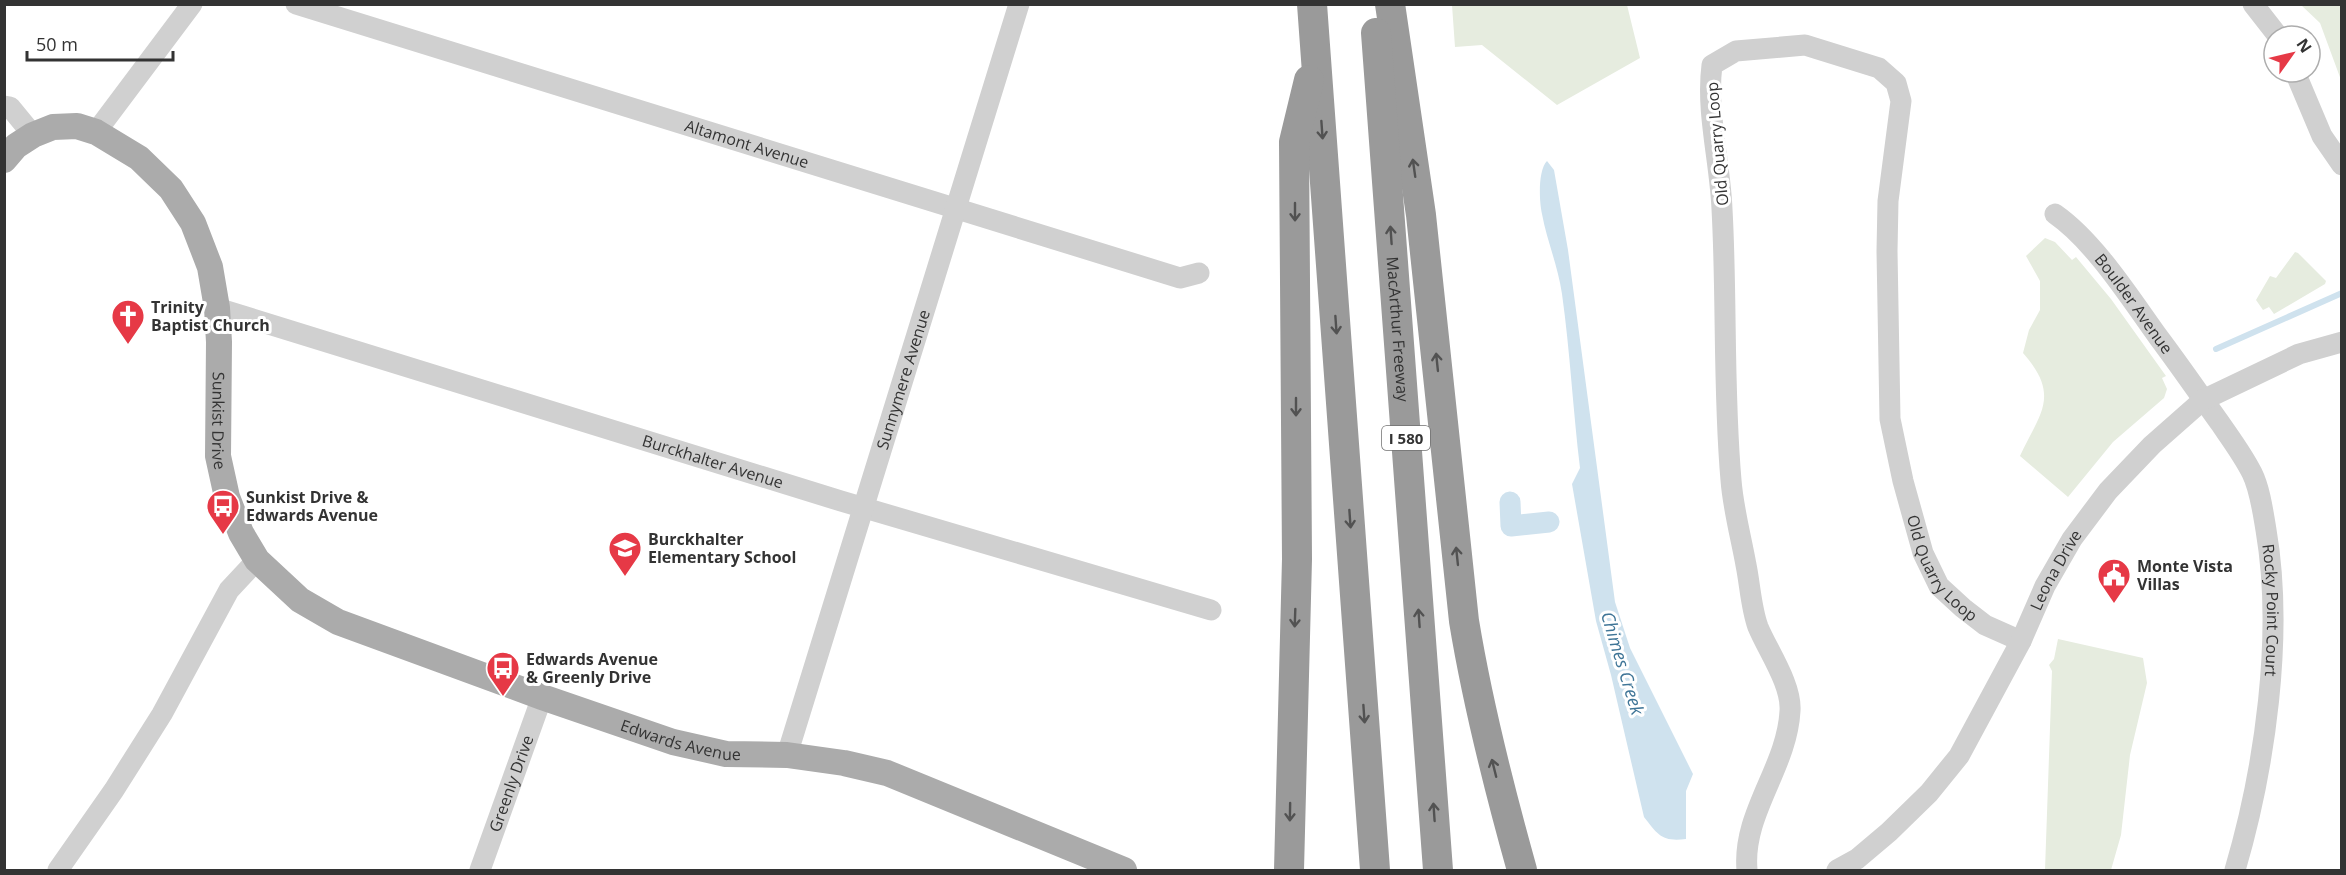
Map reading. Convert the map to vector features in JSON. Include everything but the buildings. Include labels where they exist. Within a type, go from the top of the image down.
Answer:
[{"type":"highway","points":[[1312,4],[1375,870]]},
{"type":"highway","name":"MacArthur Freeway","points":[[1374,4],[1438,870]]},
{"type":"highway","points":[[1390,4],[1421,215],[1464,621],[1486,735],[1522,870]]},
{"type":"highway","points":[[1289,870],[1297,559],[1294,142],[1316,51]]},
{"type":"main road","points":[[4,160],[16,146],[33,135],[53,127],[77,126],[96,132]]},
{"type":"main road","name":"Sunkist Drive","points":[[96,132],[139,158],[171,189],[193,223],[210,267],[219,342],[218,456],[228,497],[241,533],[257,560]]},
{"type":"main road","name":"Edwards Avenue","points":[[257,560],[300,600],[338,622],[542,697],[673,742],[726,754],[787,755],[844,763],[887,773],[1124,870]]},
{"type":"street","points":[[96,132],[192,4]]},
{"type":"street","name":"Altamont Avenue","points":[[296,4],[1180,279],[1199,273]]},
{"type":"street","name":"Sunnymere Avenue","points":[[787,755],[954,208],[1019,4]]},
{"type":"street","points":[[2253,4],[2268,24]]},
{"type":"street","name":"Old Quarry Loop","points":[[1747,870],[1745,852],[1754,814],[1773,775],[1791,709],[1783,677],[1757,625],[1731,482],[1724,334],[1722,208],[1709,86],[1712,65],[1736,51],[1805,45],[1879,68],[1896,82],[1901,101],[1888,201],[1887,241],[1890,419],[1903,481],[1923,552],[1939,585],[1985,625],[2021,642]]},
{"type":"street","points":[[2300,84],[2322,136],[2342,165]]},
{"type":"street","points":[[4,106],[9,107],[33,135]]},
{"type":"street","name":"Boulder Avenue","points":[[2055,214],[2073,227],[2126,292],[2203,400]]},
{"type":"street","name":"Burckhalter Avenue","points":[[216,308],[863,507],[1211,610]]},
{"type":"street","name":"Leona Drive","points":[[1837,870],[1857,859],[1889,832],[1929,793],[1959,756],[2021,642],[2045,586],[2072,539],[2108,491],[2152,445],[2203,400],[2299,354],[2342,342]]},
{"type":"street","name":"Rocky Point Court","points":[[2203,400],[2253,474],[2264,516],[2272,564],[2273,635],[2268,700],[2255,792],[2235,870]]},
{"type":"street","points":[[58,870],[114,790],[162,714],[201,646],[229,590],[257,560]]},
{"type":"street","name":"Greenly Drive","points":[[480,870],[542,697]]},
{"type":"shaded area","points":[[1452,5],[1627,5],[1640,58],[1557,105],[1482,45],[1455,47]]},
{"type":"shaded area","points":[[2301,5],[2341,5],[2341,80],[2322,24]]},
{"type":"shaded area","points":[[2045,238],[2055,242],[2072,260],[2076,257],[2111,299],[2166,376],[2162,378],[2167,389],[2164,398],[2113,442],[2068,497],[2020,456],[2040,416],[2043,404],[2044,393],[2041,381],[2035,368],[2023,353],[2029,330],[2040,310],[2040,281],[2026,256]]},
{"type":"shaded area","points":[[2295,252],[2326,281],[2325,284],[2274,314],[2269,307],[2263,310],[2256,300],[2270,276],[2276,278]]},
{"type":"shaded area","points":[[2058,639],[2143,658],[2147,683],[2130,755],[2121,835],[2111,870],[2045,870],[2052,671],[2049,665],[2054,659]]},
{"type":"water","points":[[1547,161],[1554,170],[1568,250],[1615,602],[1630,648],[1693,774],[1686,791],[1686,839],[1678,840],[1661,836],[1644,817],[1596,621],[1572,484],[1580,468],[1562,294],[1540,202],[1542,171]]},
{"type":"waterway","points":[[2216,349],[2342,293]]},
{"type":"waterway","name":"Chimes Creek","points":[[1510,502],[1511,526],[1549,522]]},
{"type":"place","name":"Trinity Baptist Church","points":[[128,345]]},
{"type":"place","name":"Sunkist Drive & Edwards Avenue","points":[[223,535]]},
{"type":"place","name":"Burckhalter Elementary School","points":[[625,577]]},
{"type":"place","name":"Monte Vista Villas","points":[[2114,604]]},
{"type":"place","name":"Edwards Avenue & Greenly Drive","points":[[503,697]]}]
